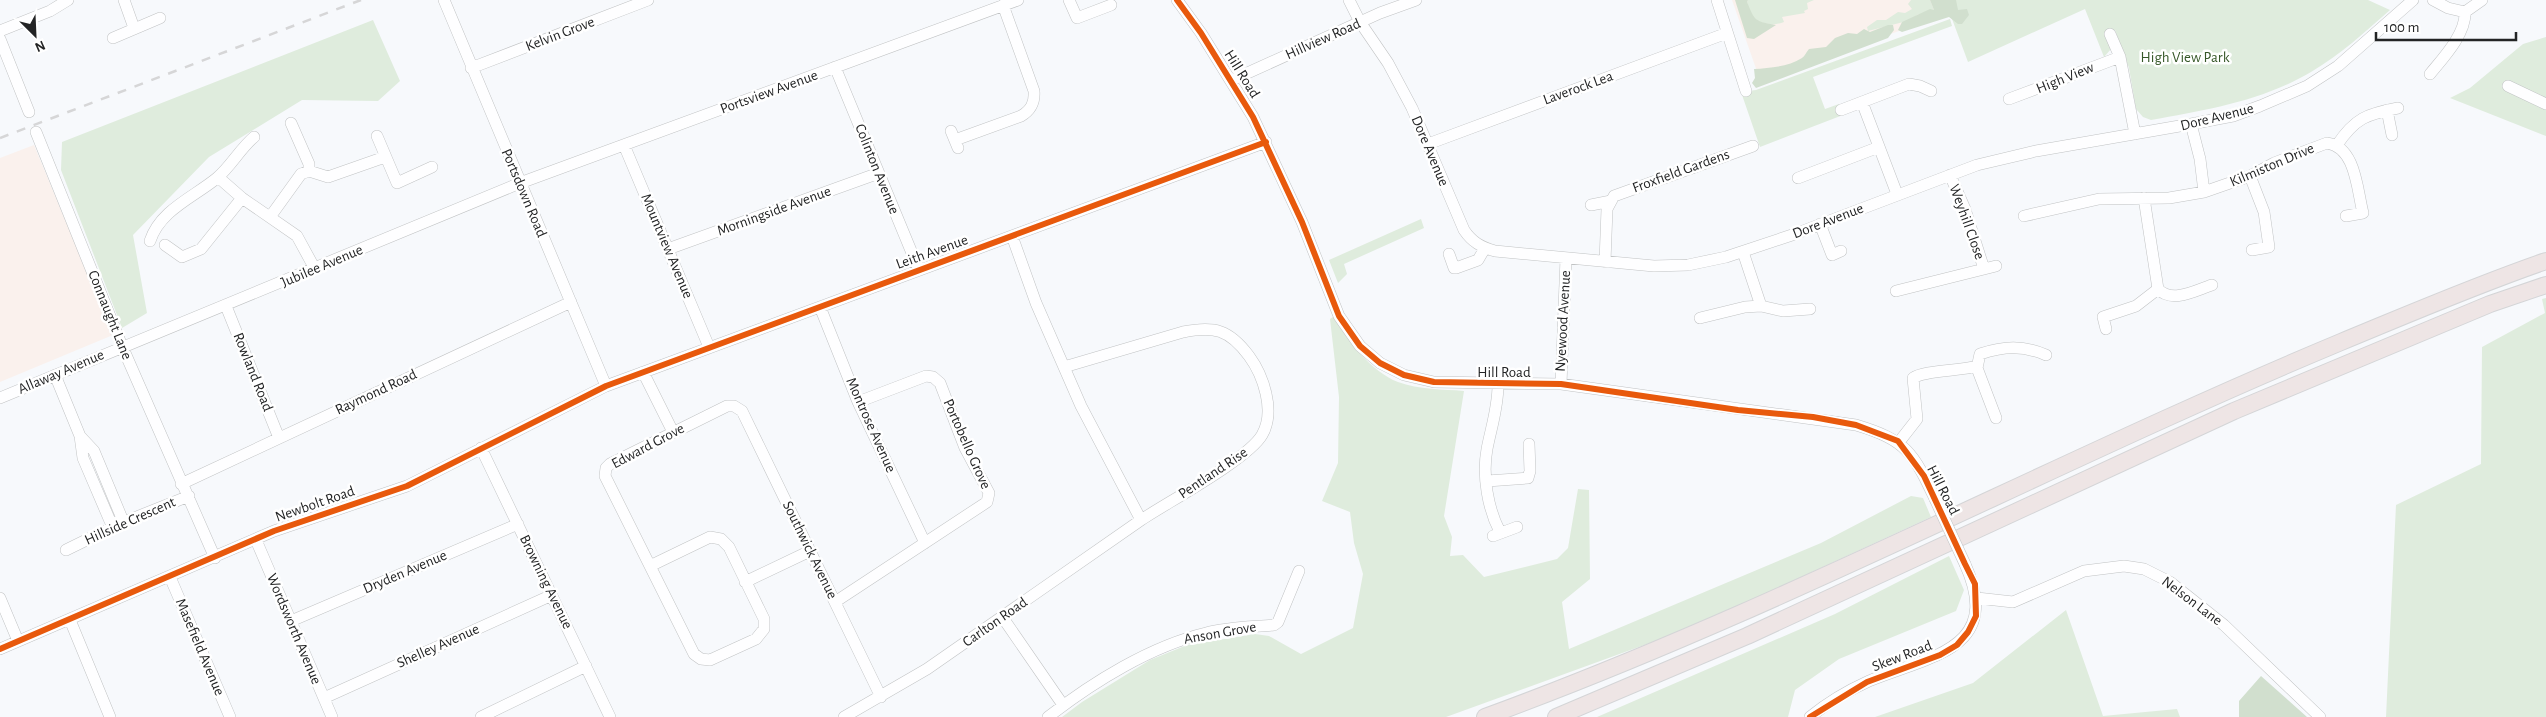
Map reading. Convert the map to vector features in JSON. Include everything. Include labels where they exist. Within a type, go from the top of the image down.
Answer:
[{"type":"highway","points":[[1484,717],[1740,615],[2224,391],[2482,283],[2546,261]]},
{"type":"highway","points":[[1556,717],[1747,636],[2234,410],[2490,304],[2546,285]]},
{"type":"street","points":[[0,31],[50,11],[68,0]]},
{"type":"street","points":[[124,0],[134,28]]},
{"type":"street","name":"Portsdown Road","points":[[444,0],[606,386]]},
{"type":"street","name":"Kelvin Grove","points":[[472,68],[648,0]]},
{"type":"street","name":"Portsview Avenue","points":[[520,183],[1018,0]]},
{"type":"street","points":[[1069,0],[1077,18],[1111,5]]},
{"type":"street","name":"Hill Road","points":[[1177,0],[1232,80],[1266,142],[1302,222],[1336,310],[1360,346],[1380,363],[1416,379],[1443,383],[1498,385],[1560,384],[1738,410],[1813,417],[1856,425],[1880,432],[1899,442],[1924,476],[1975,584],[1976,598]]},
{"type":"street","name":"Dore Avenue","points":[[1349,0],[1360,22],[1388,63],[1428,144],[1464,230],[1476,244],[1485,248],[1654,266],[1688,264],[1743,252],[1897,194],[2002,158],[2191,124],[2251,110],[2307,86],[2352,55],[2413,0]]},
{"type":"street","name":"Hillview Road","points":[[1232,80],[1360,22],[1416,0]]},
{"type":"street","points":[[1717,0],[1746,91]]},
{"type":"street","points":[[2432,0],[2448,8],[2465,12],[2482,0]]},
{"type":"street","points":[[955,140],[1021,116],[1034,103],[1034,91],[1003,6]]},
{"type":"street","points":[[2430,74],[2458,36],[2464,25],[2465,12]]},
{"type":"street","points":[[113,38],[160,18]]},
{"type":"street","name":"Laverock Lea","points":[[1428,144],[1727,33]]},
{"type":"street","points":[[2110,34],[2120,57],[2135,134]]},
{"type":"street","points":[[0,38],[29,112]]},
{"type":"street","name":"High View","points":[[2009,99],[2120,57]]},
{"type":"street","name":"Colinton Avenue","points":[[835,67],[918,270]]},
{"type":"street","points":[[1841,110],[1909,84],[1920,86],[1931,92]]},
{"type":"street","points":[[2508,86],[2546,104]]},
{"type":"street","points":[[1862,102],[1897,194]]},
{"type":"street","name":"Kilmiston Drive","points":[[2024,216],[2099,199],[2169,198],[2204,192],[2250,176],[2274,163],[2322,143],[2337,145],[2345,133],[2360,118],[2393,109],[2392,135]]},
{"type":"street","points":[[291,123],[309,164],[309,171]]},
{"type":"street","points":[[2191,124],[2200,159],[2204,192]]},
{"type":"street","name":"Connaught Lane","points":[[36,132],[122,346],[181,484],[189,496]]},
{"type":"street","points":[[377,136],[398,183],[432,167]]},
{"type":"street","points":[[150,241],[159,223],[176,207],[218,177],[254,137]]},
{"type":"street","name":"Leith Avenue","points":[[606,386],[1266,142]]},
{"type":"street","name":"Mountview Avenue","points":[[624,145],[710,347]]},
{"type":"street","points":[[2337,145],[2345,152],[2352,168],[2362,213],[2346,216]]},
{"type":"street","name":"Froxfield Gardens","points":[[1591,205],[1601,201],[1612,201],[1621,193],[1753,146]]},
{"type":"street","points":[[1798,178],[1824,174],[1879,147]]},
{"type":"street","points":[[270,217],[302,174],[309,171],[328,176],[375,158],[385,157]]},
{"type":"street","name":"Morningside Avenue","points":[[668,249],[879,173]]},
{"type":"street","name":"Weyhill Close","points":[[1950,175],[1965,209],[1984,269]]},
{"type":"street","points":[[2250,176],[2264,212],[2270,247],[2252,250]]},
{"type":"street","points":[[218,177],[242,198],[297,236],[315,269]]},
{"type":"street","name":"Jubilee Avenue","points":[[122,346],[226,306],[520,183]]},
{"type":"street","points":[[165,245],[182,257],[201,249],[242,198]]},
{"type":"street","points":[[2144,198],[2158,289],[2163,294],[2178,296],[2212,285]]},
{"type":"street","points":[[1605,262],[1606,220],[1612,201]]},
{"type":"street","points":[[1820,224],[1832,255],[1841,252]]},
{"type":"street","points":[[1012,236],[1036,303],[1064,367],[1100,445],[1141,520]]},
{"type":"street","points":[[1449,254],[1456,268],[1478,260],[1485,248]]},
{"type":"street","points":[[1743,252],[1761,306]]},
{"type":"street","name":"Nyewood Avenue","points":[[1560,384],[1566,258]]},
{"type":"street","name":"Weyhill Close","points":[[1896,291],[1996,266]]},
{"type":"street","points":[[2106,329],[2103,317],[2136,306],[2158,289]]},
{"type":"street","name":"Raymond Road","points":[[181,484],[571,302]]},
{"type":"street","name":"Rowland Road","points":[[226,306],[279,438]]},
{"type":"street","points":[[1700,318],[1745,307],[1761,306],[1783,311],[1810,309]]},
{"type":"street","name":"Montrose Avenue","points":[[820,307],[858,402],[925,543]]},
{"type":"street","name":"Pentland Rise","points":[[1064,367],[1149,341],[1200,329],[1218,330],[1232,337],[1260,374],[1267,406],[1264,433],[1257,442],[1221,470],[1141,520]]},
{"type":"street","points":[[1996,418],[1983,389],[1977,366],[1980,354],[2030,342],[2046,355]]},
{"type":"street","name":"Allaway Avenue","points":[[0,398],[122,346]]},
{"type":"street","points":[[1899,442],[1917,419],[1913,378],[1922,374],[1961,371],[1977,366]]},
{"type":"street","points":[[643,372],[673,432]]},
{"type":"street","points":[[55,375],[80,436],[94,451],[121,516],[119,524]]},
{"type":"street","name":"Portobello Grove","points":[[835,602],[987,502],[990,493],[965,448],[940,383],[934,377],[926,376],[858,402]]},
{"type":"street","points":[[1498,385],[1498,405],[1486,452],[1486,481],[1496,534],[1517,527]]},
{"type":"street","name":"Newbolt Road","points":[[0,649],[274,532],[407,486],[606,386]]},
{"type":"street","name":"Edward Grove","points":[[650,566],[706,538],[715,537],[725,542],[764,619],[763,632],[756,639],[710,660],[705,660],[694,654],[650,566],[605,472],[610,464],[726,406],[734,406]]},
{"type":"street","name":"Southwick Avenue","points":[[734,406],[742,411],[881,697]]},
{"type":"street","points":[[1486,481],[1528,478],[1530,471],[1528,444]]},
{"type":"street","name":"Browning Avenue","points":[[481,448],[610,717]]},
{"type":"street","name":"Hillside Crescent","points":[[66,550],[119,524],[189,496],[216,558]]},
{"type":"street","name":"Carlton Road","points":[[844,717],[881,697],[1002,618],[1141,520]]},
{"type":"street","name":"Dryden Avenue","points":[[291,620],[518,524]]},
{"type":"street","name":"Wordsworth Avenue","points":[[256,540],[332,717]]},
{"type":"street","points":[[745,582],[810,551]]},
{"type":"street","name":"Nelson Lane","points":[[1976,598],[2012,602],[2084,571],[2124,566],[2144,569],[2170,582],[2224,625],[2320,717]]},
{"type":"street","name":"Anson Grove","points":[[1048,717],[1152,650],[1221,630],[1274,625],[1278,622],[1300,572]]},
{"type":"street","name":"Masefield Avenue","points":[[170,577],[230,717]]},
{"type":"street","name":"Shelley Avenue","points":[[324,698],[552,595]]},
{"type":"street","points":[[0,598],[18,641]]},
{"type":"street","name":"Skew Road","points":[[1810,717],[1867,682],[1940,655],[1957,645],[1968,632],[1976,616],[1976,598]]},
{"type":"street","points":[[1002,618],[1064,705]]},
{"type":"street","points":[[70,620],[110,717]]},
{"type":"street","points":[[481,717],[586,666]]},
{"type":"shaded area","points":[[1732,0],[1945,0],[1950,13],[1760,80]]},
{"type":"shaded area","points":[[34,145],[113,335],[0,382],[0,158]]},
{"type":"green space","points":[[1735,0],[1748,0],[1747,2],[1756,19],[1776,25],[1754,39],[1747,38]]},
{"type":"green space","points":[[1748,0],[1814,0],[1807,3],[1808,9],[1804,11],[1805,13],[1782,17],[1784,22],[1771,24],[1753,18],[1749,11]]},
{"type":"green space","points":[[1911,0],[1930,0],[1934,10],[1917,15],[1911,20],[1868,31],[1867,27],[1877,20],[1886,20],[1898,12],[1905,13],[1912,9],[1908,4]]},
{"type":"green space","points":[[1930,0],[1956,0],[1958,10],[1967,9],[1969,15],[1962,24],[1958,24],[1949,17],[1902,32],[1898,30],[1902,22],[1930,9],[1934,10]]},
{"type":"green space","name":"High View Park","points":[[1945,0],[2368,0],[2390,10],[2332,58],[2292,82],[2234,103],[2151,120],[2143,117],[2136,109],[2129,68],[2115,30],[2108,33],[2111,49],[2104,57],[2085,9],[1968,62]]},
{"type":"green space","points":[[1950,19],[1952,26],[1813,77],[1825,109],[1839,104],[1843,115],[1760,147],[1741,92],[1756,90]]},
{"type":"green space","points":[[373,20],[400,81],[378,101],[302,100],[209,157],[133,235],[147,313],[122,328],[61,170],[62,142]]},
{"type":"green space","points":[[1893,25],[1894,30],[1888,38],[1756,88],[1752,83],[1755,78],[1754,69],[1791,63],[1802,58],[1809,49],[1826,47],[1835,38],[1848,33],[1857,34],[1864,29],[1870,32]]},
{"type":"green space","points":[[2546,37],[2546,136],[2450,98],[2470,88],[2523,44]]},
{"type":"green space","points":[[1421,219],[1424,228],[1344,264],[1347,274],[1338,283],[1329,260]]},
{"type":"green space","points":[[2546,298],[2546,717],[2386,717],[2396,505],[2481,464],[2482,347],[2545,313],[2542,299]]},
{"type":"green space","points":[[1334,316],[1361,355],[1388,377],[1414,386],[1464,391],[1444,516],[1452,537],[1450,556],[1463,555],[1484,577],[1557,559],[1568,548],[1578,489],[1589,490],[1590,579],[1562,602],[1569,649],[1821,543],[1911,496],[1923,498],[1931,517],[1691,628],[1446,717],[1062,717],[1082,702],[1150,660],[1187,645],[1255,634],[1269,636],[1301,654],[1353,628],[1363,574],[1354,543],[1350,512],[1322,501],[1338,463],[1339,397],[1330,319]]},
{"type":"green space","points":[[1949,556],[1964,590],[1956,611],[1839,659],[1795,690],[1788,717],[1597,717],[1835,614]]},
{"type":"green space","points":[[2066,610],[2103,716],[2177,709],[2180,717],[1875,717],[1973,683]]},
{"type":"green space","points":[[2261,676],[2307,717],[2239,717],[2239,701]]},
{"type":"railway","points":[[0,138],[361,0]]},
{"type":"cycle path","points":[[1177,0],[1201,33],[1253,117],[1302,222],[1339,316],[1360,346],[1380,363],[1404,375],[1434,382],[1561,384],[1738,410],[1813,417],[1856,425],[1898,441],[1924,476],[1975,584],[1976,616],[1968,632],[1957,645],[1940,655],[1867,682],[1810,717]]},
{"type":"cycle path","points":[[0,649],[274,531],[407,486],[606,386],[1266,142]]}]
